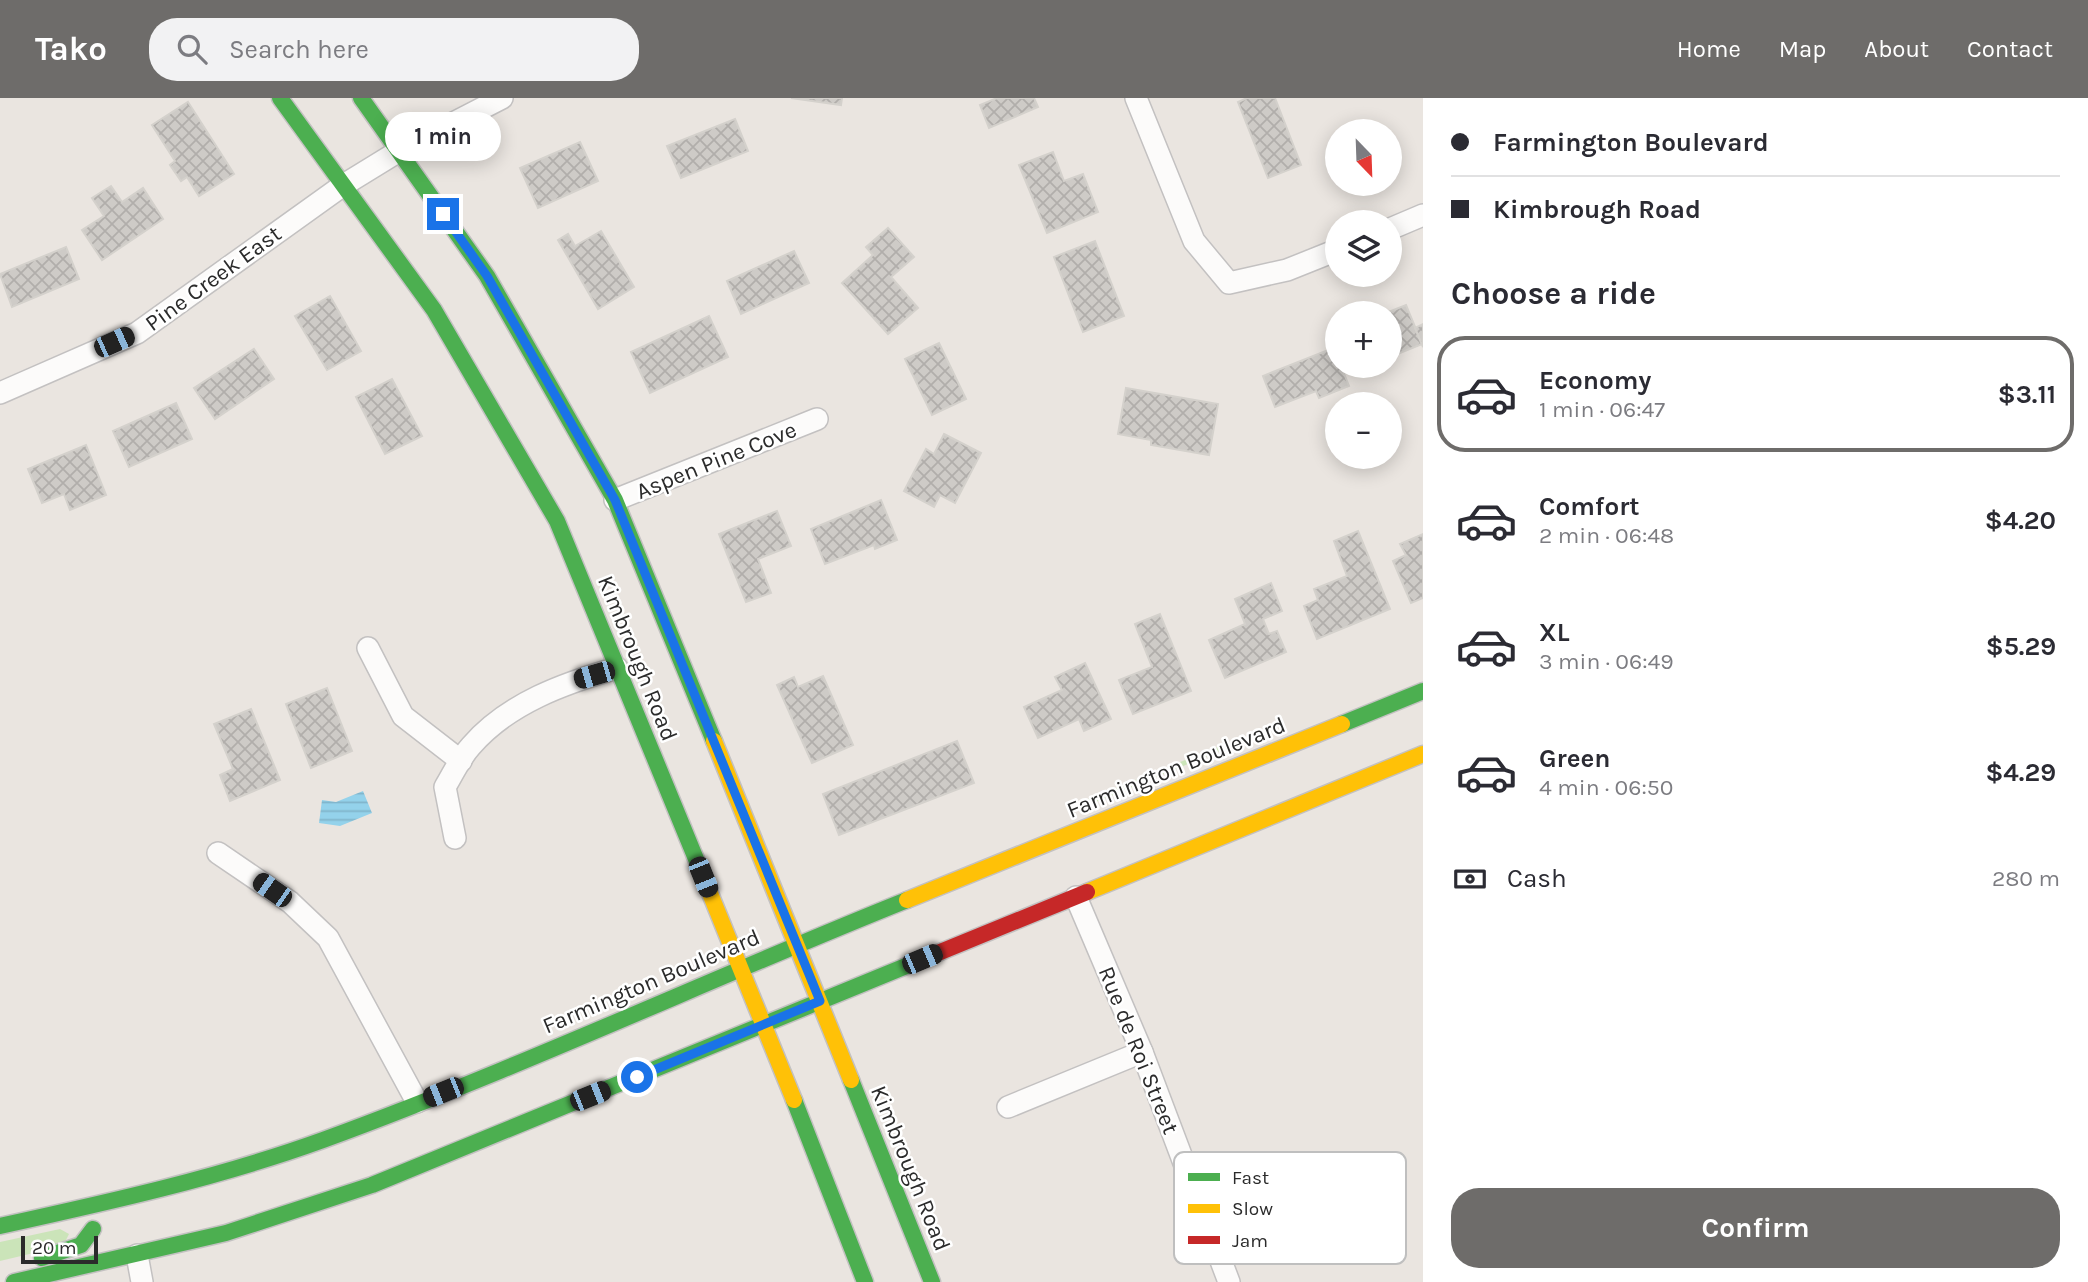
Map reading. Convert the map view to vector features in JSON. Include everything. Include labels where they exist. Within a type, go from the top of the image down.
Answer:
[{"type":"main road","name":"Kimbrough Road","points":[[280,98],[434,310],[557,521],[764,1025],[865,1282]]},
{"type":"main road","name":"Kimbrough Road","points":[[361,98],[487,276],[615,500],[932,1282]]},
{"type":"main road","name":"Farmington Boulevard","points":[[0,1226],[169,1188],[322,1140],[740,970],[797,944],[1423,691]]},
{"type":"main road","points":[[15,1282],[99,1273],[137,1255],[226,1233],[372,1185],[1423,754]]},
{"type":"main road","points":[[89,1207],[99,1273]]},
{"type":"main road","points":[[23,1262],[69,1252],[81,1245],[93,1229]]},
{"type":"street","name":"Pine Creek East","points":[[0,393],[137,332],[342,186],[399,151],[502,98]]},
{"type":"street","points":[[1136,98],[1194,241],[1229,283],[1287,270],[1325,255]]},
{"type":"street","points":[[1402,224],[1423,215]]},
{"type":"street","name":"Aspen Pine Cove","points":[[615,500],[817,419]]},
{"type":"street","points":[[368,648],[403,716],[461,761]]},
{"type":"street","points":[[455,838],[445,788],[470,746],[511,711],[570,681],[617,668]]},
{"type":"street","points":[[218,853],[290,902],[328,938],[417,1102]]},
{"type":"street","name":"Rue de Roi Street","points":[[1076,897],[1142,1052],[1180,1152]]},
{"type":"street","points":[[1009,1107],[1142,1052]]},
{"type":"street","points":[[137,1255],[142,1282]]},
{"type":"street","name":"Rue de Roi Street","points":[[1222,1264],[1229,1282]]},
{"type":"green space","points":[[1220,746],[1222,750],[1091,804],[1088,799]]},
{"type":"green space","points":[[60,1229],[69,1234],[63,1246],[0,1261],[0,1242]]},
{"type":"water","points":[[363,791],[372,813],[340,826],[319,823],[322,800],[336,802]]},
{"type":"building","points":[[791,98],[842,98],[841,105]]},
{"type":"building","points":[[997,98],[1034,98],[1038,107],[989,128],[980,105]]},
{"type":"building","points":[[1247,98],[1275,98],[1301,165],[1268,178],[1238,102]]},
{"type":"building","points":[[188,102],[234,174],[199,196],[187,177],[181,181],[170,165],[175,161],[152,125]]},
{"type":"building","points":[[735,119],[748,151],[681,178],[667,146]]},
{"type":"building","points":[[580,142],[598,181],[538,208],[520,168]]},
{"type":"building","points":[[1053,152],[1064,181],[1083,174],[1098,212],[1047,233],[1019,165]]},
{"type":"building","points":[[111,186],[122,202],[143,188],[163,219],[102,260],[82,230],[104,216],[92,198]]},
{"type":"building","points":[[888,228],[914,257],[891,277],[918,308],[888,334],[842,283],[873,255],[866,247]]},
{"type":"building","points":[[601,231],[634,287],[598,309],[558,240],[568,234],[575,246]]},
{"type":"building","points":[[1095,241],[1124,316],[1083,332],[1054,257]]},
{"type":"building","points":[[66,247],[79,279],[12,307],[0,274]]},
{"type":"building","points":[[794,251],[809,283],[741,314],[727,281]]},
{"type":"building","points":[[330,296],[361,351],[327,370],[295,316]]},
{"type":"building","points":[[1406,305],[1422,344],[1402,352],[1402,307]]},
{"type":"building","points":[[709,316],[728,357],[650,393],[631,352]]},
{"type":"building","points":[[1423,324],[1423,347],[1415,328]]},
{"type":"building","points":[[939,343],[966,399],[932,415],[905,359]]},
{"type":"building","points":[[254,349],[274,379],[215,419],[194,388]]},
{"type":"building","points":[[1325,351],[1325,378],[1346,378],[1349,386],[1334,392],[1325,392],[1325,396],[1319,398],[1316,391],[1275,407],[1263,376]]},
{"type":"building","points":[[392,379],[422,436],[385,454],[356,397]]},
{"type":"building","points":[[1126,388],[1218,404],[1209,455],[1151,445],[1151,440],[1118,434]]},
{"type":"building","points":[[176,403],[192,439],[129,467],[113,431]]},
{"type":"building","points":[[944,434],[981,453],[955,503],[940,495],[934,507],[904,491],[926,449],[934,454]]},
{"type":"building","points":[[86,445],[106,495],[70,510],[64,494],[42,503],[28,469]]},
{"type":"building","points":[[881,500],[897,540],[875,549],[874,545],[825,564],[811,529]]},
{"type":"building","points":[[777,511],[791,546],[758,559],[771,593],[746,602],[719,534]]},
{"type":"building","points":[[1358,531],[1390,609],[1317,639],[1304,606],[1318,600],[1314,589],[1347,576],[1334,541]]},
{"type":"building","points":[[1423,534],[1423,598],[1411,603],[1393,561],[1406,555],[1400,544]]},
{"type":"building","points":[[1271,583],[1282,611],[1263,619],[1269,634],[1277,631],[1286,652],[1225,678],[1209,640],[1245,624],[1235,599]]},
{"type":"building","points":[[1160,614],[1191,691],[1133,714],[1119,680],[1152,667],[1135,624]]},
{"type":"building","points":[[1085,663],[1111,719],[1084,731],[1079,719],[1038,738],[1024,707],[1062,690],[1055,677]]},
{"type":"building","points":[[823,676],[853,745],[812,763],[777,685],[794,677],[798,687]]},
{"type":"building","points":[[327,688],[352,751],[311,768],[286,704]]},
{"type":"building","points":[[251,709],[280,780],[230,801],[220,775],[233,769],[214,724]]},
{"type":"building","points":[[957,741],[974,783],[839,835],[823,794]]},
{"type":"traffic: fast","points":[[280,98],[434,310],[557,521],[703,876]]},
{"type":"traffic: fast","points":[[361,98],[487,276],[615,500],[714,741]]},
{"type":"traffic: fast","points":[[1342,724],[1423,691]]},
{"type":"traffic: fast","points":[[0,1226],[203,1178],[323,1140],[470,1083],[907,900]]},
{"type":"traffic: fast","points":[[14,1282],[226,1233],[372,1185],[911,964]]},
{"type":"traffic: fast","points":[[851,1080],[932,1282]]},
{"type":"traffic: fast","points":[[794,1100],[865,1282]]},
{"type":"traffic: fast","points":[[42,1258],[81,1245],[93,1229]]},
{"type":"traffic: slow","points":[[907,900],[1342,724]]},
{"type":"traffic: slow","points":[[714,741],[851,1080]]},
{"type":"traffic: slow","points":[[1087,892],[1423,754]]},
{"type":"traffic: slow","points":[[703,876],[794,1100]]},
{"type":"traffic: jam","points":[[911,964],[1087,892]]},
{"type":"route","points":[[443,214],[487,276],[615,500],[820,1001],[637,1077]]}]
